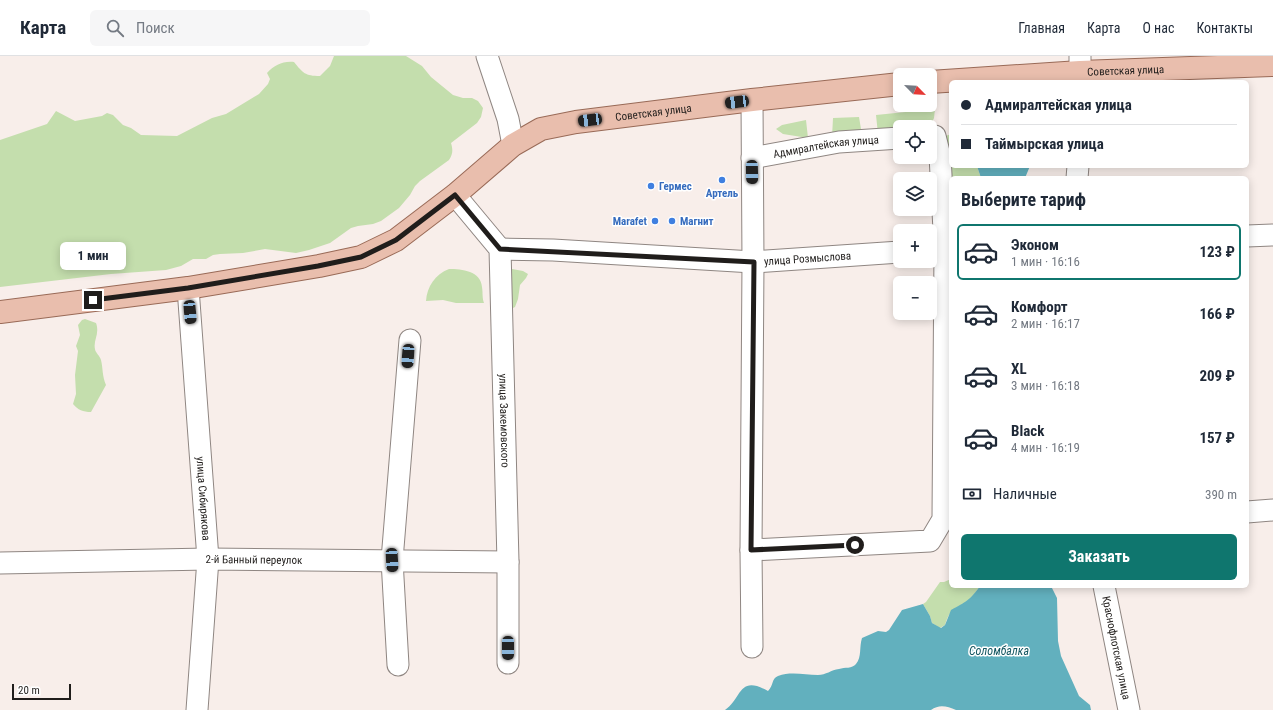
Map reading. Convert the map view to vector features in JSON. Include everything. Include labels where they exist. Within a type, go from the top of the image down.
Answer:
[{"type":"main road","name":"Советская улица","points":[[950,80],[1076,71],[1273,65]]},
{"type":"main road","name":"Советская улица","points":[[937,81],[949,80]]},
{"type":"main road","name":"Советская улица","points":[[0,312],[188,288],[318,266],[361,257],[396,240],[455,195],[513,145],[541,129],[576,122],[752,100],[893,85]]},
{"type":"street","points":[[487,56],[508,119],[513,145]]},
{"type":"street","points":[[752,100],[754,262],[751,550],[752,647]]},
{"type":"street","name":"Адмиралтейская улица","points":[[752,158],[839,142],[893,138]]},
{"type":"street","points":[[751,550],[930,541],[943,519],[938,250],[940,156],[937,144]]},
{"type":"street","points":[[455,195],[500,249]]},
{"type":"street","points":[[1249,236],[1273,235]]},
{"type":"street","name":"улица Розмыслова","points":[[500,249],[754,262],[893,252]]},
{"type":"street","name":"улица Закемовского","points":[[500,249],[508,562],[508,663]]},
{"type":"street","name":"улица Сибирякова","points":[[188,288],[208,559],[196,710]]},
{"type":"street","points":[[398,665],[392,560],[410,340]]},
{"type":"street","points":[[1249,512],[1273,510]]},
{"type":"street","name":"2-й Банный переулок","points":[[0,563],[208,559],[508,562]]},
{"type":"street","name":"Краснофлотская улица","points":[[1104,588],[1129,710]]},
{"type":"green space","points":[[334,56],[406,56],[422,66],[431,77],[453,95],[463,98],[472,98],[478,101],[483,108],[481,117],[477,123],[451,143],[452,152],[449,160],[420,181],[399,208],[381,221],[351,228],[330,243],[296,253],[265,249],[243,253],[220,254],[213,255],[206,259],[193,259],[181,266],[166,270],[111,274],[0,287],[0,140],[47,124],[56,111],[75,121],[102,116],[107,113],[113,115],[123,125],[131,128],[141,135],[177,136],[212,118],[226,114],[259,94],[268,84],[270,79],[267,73],[279,64],[294,62],[305,73],[320,76],[330,66]]},
{"type":"green space","points":[[906,112],[935,112],[933,120],[893,120],[893,133],[878,134],[876,115]]},
{"type":"green space","points":[[859,117],[862,135],[832,137],[833,118]]},
{"type":"green space","points":[[806,120],[808,138],[783,134],[776,129],[782,125]]},
{"type":"green space","points":[[949,135],[949,164],[943,137]]},
{"type":"green space","points":[[950,168],[978,168],[980,176],[952,176]]},
{"type":"green space","points":[[507,268],[523,271],[528,274],[520,285],[515,307],[511,309]]},
{"type":"green space","points":[[449,269],[465,270],[475,274],[481,282],[484,303],[456,303],[443,300],[426,301],[430,286],[440,274]]},
{"type":"green space","points":[[85,319],[96,323],[97,330],[95,349],[101,360],[106,385],[91,412],[81,410],[73,404],[76,394],[75,375],[78,351],[76,346],[80,335],[78,325]]},
{"type":"green space","points":[[949,580],[949,588],[979,588],[970,599],[951,612],[945,625],[940,628],[932,623],[923,604],[940,582]]},
{"type":"water","points":[[978,168],[1029,168],[1026,176],[980,176]]},
{"type":"water","name":"Соломбалка","points":[[978,588],[1052,588],[1057,598],[1058,641],[1061,656],[1079,696],[1090,705],[1091,710],[956,710],[943,706],[931,710],[725,710],[742,690],[751,685],[758,686],[768,691],[774,679],[778,676],[793,673],[821,675],[854,666],[860,655],[862,638],[878,631],[886,632],[889,630],[902,610],[923,604],[932,623],[941,628],[945,625],[951,610],[973,595]]},
{"type":"pier","points":[[980,56],[1033,56],[1035,80],[976,80]]},
{"type":"place","name":"Артель","points":[[722,180]]},
{"type":"place","name":"Гермес","points":[[651,186]]},
{"type":"place","name":"Marafet","points":[[655,221]]},
{"type":"place","name":"Магнит","points":[[672,221]]},
{"type":"route","points":[[93,300],[188,288],[318,266],[361,257],[396,240],[455,195],[500,249],[553,250],[754,262],[751,550],[855,545]]}]
